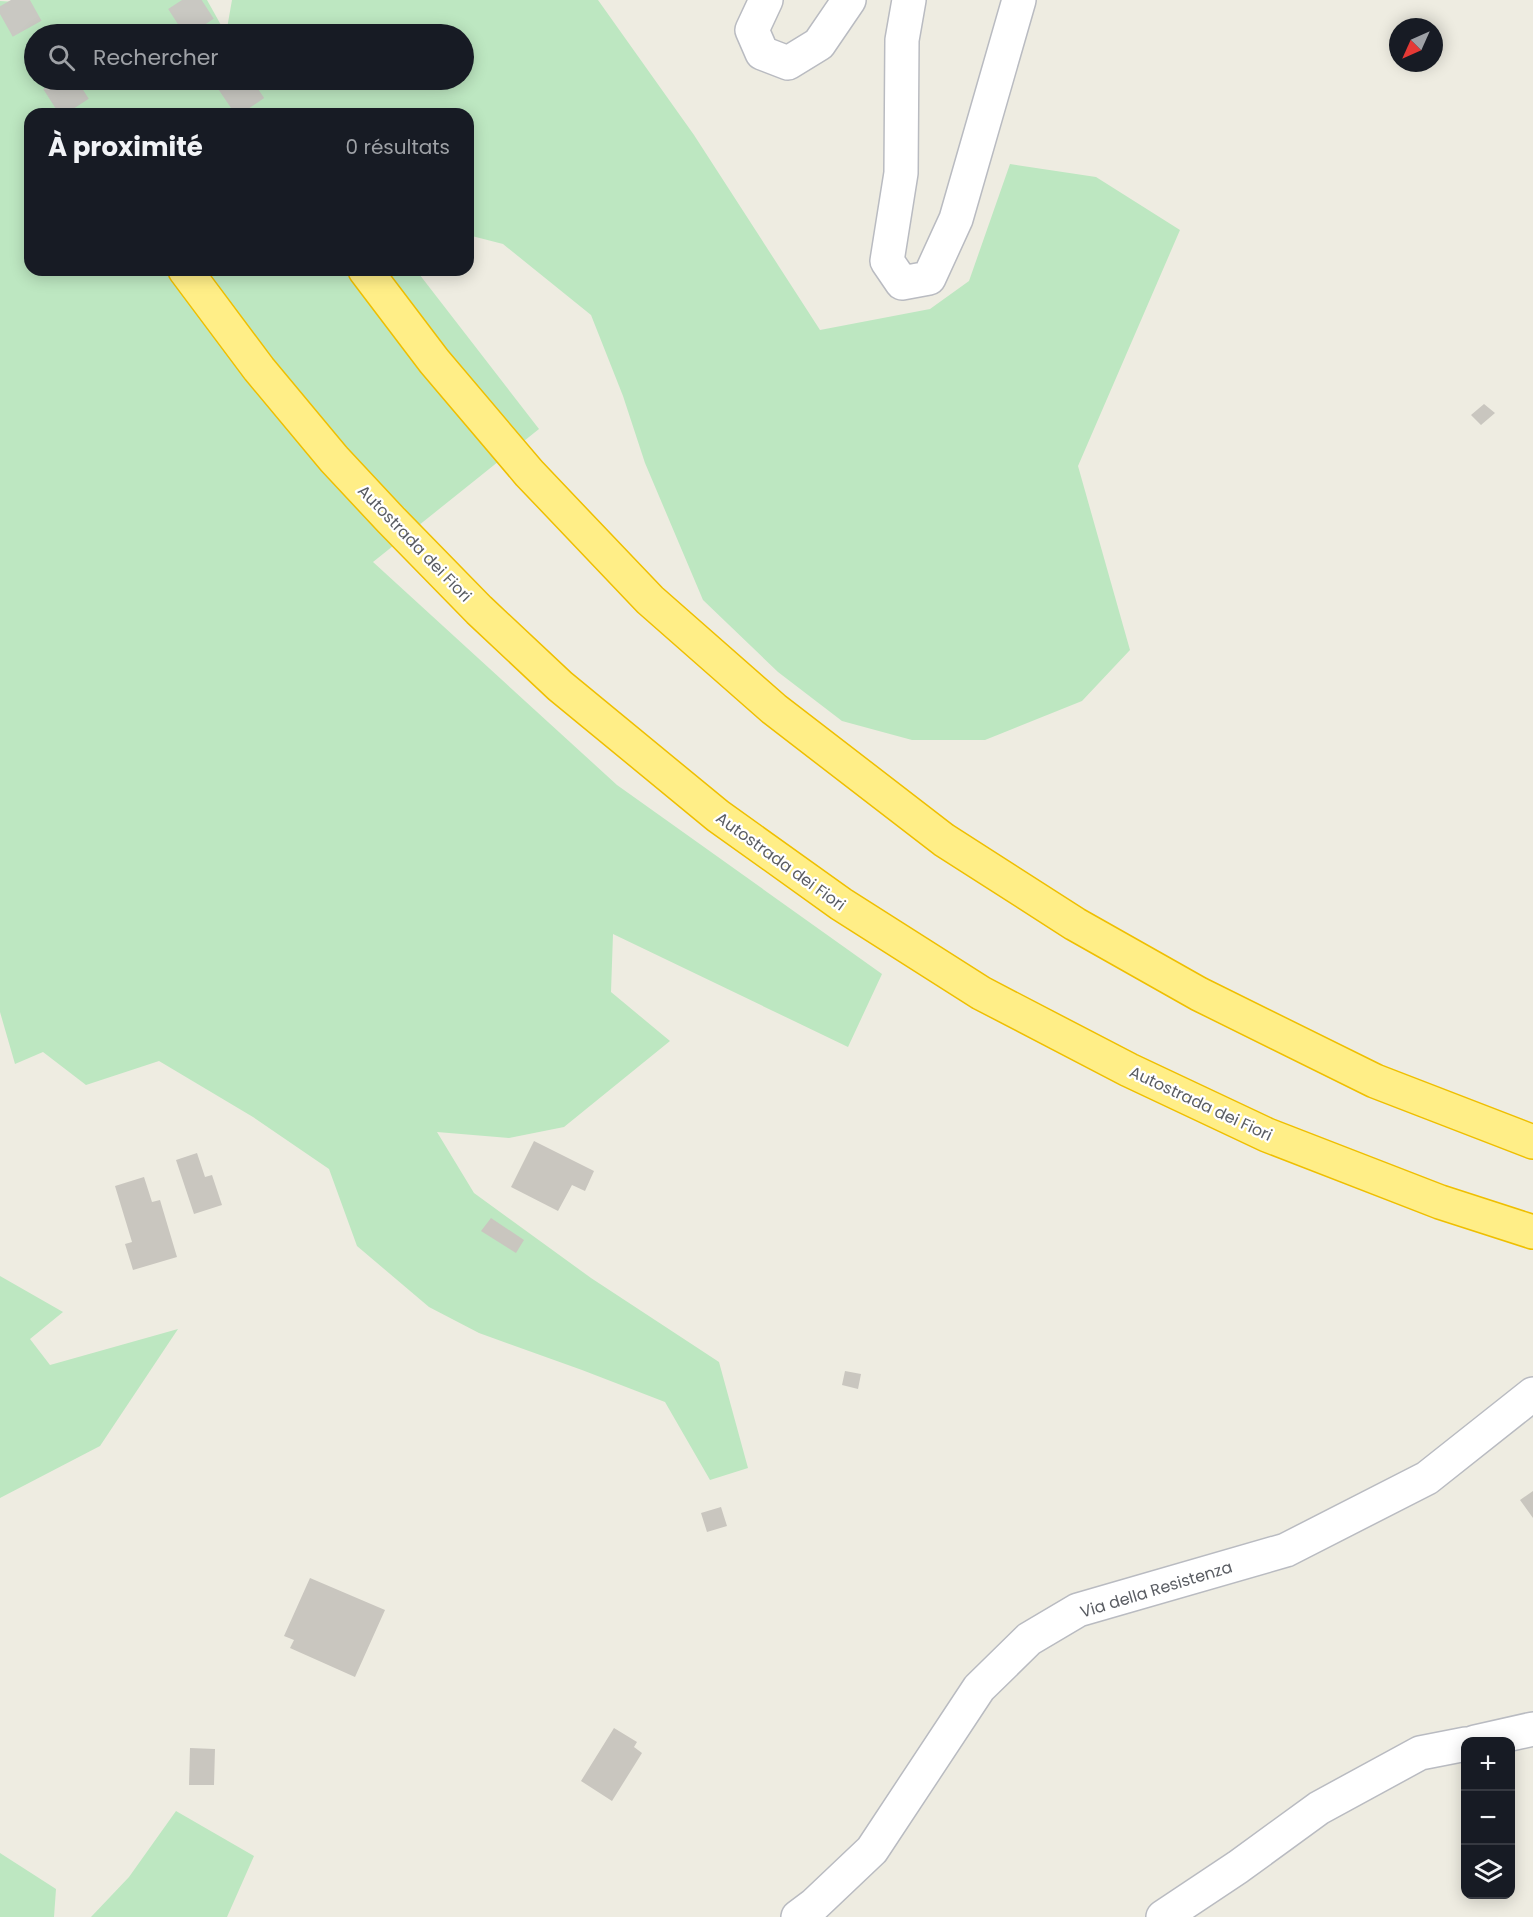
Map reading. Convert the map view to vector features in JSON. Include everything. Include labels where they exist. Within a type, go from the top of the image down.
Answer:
[{"type":"highway","name":"Autostrada dei Fiori","points":[[189,276],[259,369],[334,459],[479,610],[560,686],[718,816],[840,904],[981,993],[1129,1070],[1268,1135],[1440,1202],[1533,1232]]},
{"type":"highway","points":[[370,276],[434,361],[528,473],[650,600],[774,709],[944,840],[1075,924],[1199,994],[1375,1080],[1533,1142]]},
{"type":"street","points":[[766,0],[752,30],[762,53],[788,63],[819,44],[849,0]]},
{"type":"street","points":[[909,0],[902,40],[901,173],[886,261],[903,283],[929,278],[956,219],[1019,0]]},
{"type":"street","name":"Via della Resistenza","points":[[798,1917],[814,1905],[872,1850],[979,1688],[1029,1639],[1078,1610],[1286,1550],[1427,1478],[1533,1394]]},
{"type":"street","points":[[1497,1737],[1533,1729]]},
{"type":"street","points":[[1163,1917],[1238,1867],[1319,1808],[1420,1753],[1461,1744]]},
{"type":"green space","points":[[207,0],[220,24],[24,24],[24,90],[474,90],[474,24],[228,24],[232,0],[598,0],[694,135],[820,330],[930,309],[969,281],[1010,164],[1096,177],[1180,230],[1078,466],[1130,650],[1082,701],[985,740],[912,740],[842,721],[778,672],[703,600],[645,463],[623,396],[591,315],[503,244],[474,237],[474,108],[24,108],[24,276],[421,276],[539,429],[373,562],[617,785],[882,974],[848,1047],[613,934],[611,992],[670,1041],[564,1127],[509,1138],[437,1132],[474,1193],[591,1278],[719,1362],[748,1468],[710,1480],[665,1402],[479,1333],[429,1307],[357,1246],[329,1169],[253,1117],[159,1061],[86,1085],[43,1052],[15,1064],[0,1012],[0,1]]},
{"type":"green space","points":[[0,1276],[63,1312],[30,1339],[50,1365],[178,1329],[100,1446],[0,1498]]},
{"type":"green space","points":[[176,1811],[254,1856],[227,1917],[91,1917],[129,1877]]},
{"type":"green space","points":[[0,1853],[56,1889],[54,1917],[0,1917]]},
{"type":"building","points":[[1484,404],[1495,413],[1481,425],[1471,415]]},
{"type":"building","points":[[534,1141],[594,1171],[585,1191],[572,1185],[558,1211],[511,1187]]},
{"type":"building","points":[[197,1153],[205,1177],[212,1175],[222,1205],[194,1214],[176,1160]]},
{"type":"building","points":[[144,1177],[152,1202],[160,1200],[177,1257],[133,1270],[125,1244],[132,1242],[115,1186]]},
{"type":"building","points":[[491,1218],[524,1240],[516,1253],[481,1231]]},
{"type":"building","points":[[845,1371],[861,1374],[858,1389],[842,1385]]},
{"type":"building","points":[[1533,1491],[1533,1518],[1520,1500]]},
{"type":"building","points":[[721,1507],[727,1526],[707,1532],[701,1513]]},
{"type":"building","points":[[310,1578],[385,1610],[355,1677],[290,1648],[294,1640],[284,1636]]},
{"type":"building","points":[[614,1728],[637,1742],[634,1747],[642,1753],[612,1801],[581,1781]]},
{"type":"building","points":[[190,1748],[215,1749],[214,1785],[189,1785]]},
{"type":"tunnel","points":[[11,0],[24,24]]},
{"type":"tunnel","points":[[182,0],[198,24]]},
{"type":"tunnel","points":[[63,90],[75,108]]},
{"type":"tunnel","points":[[239,90],[251,108]]}]
